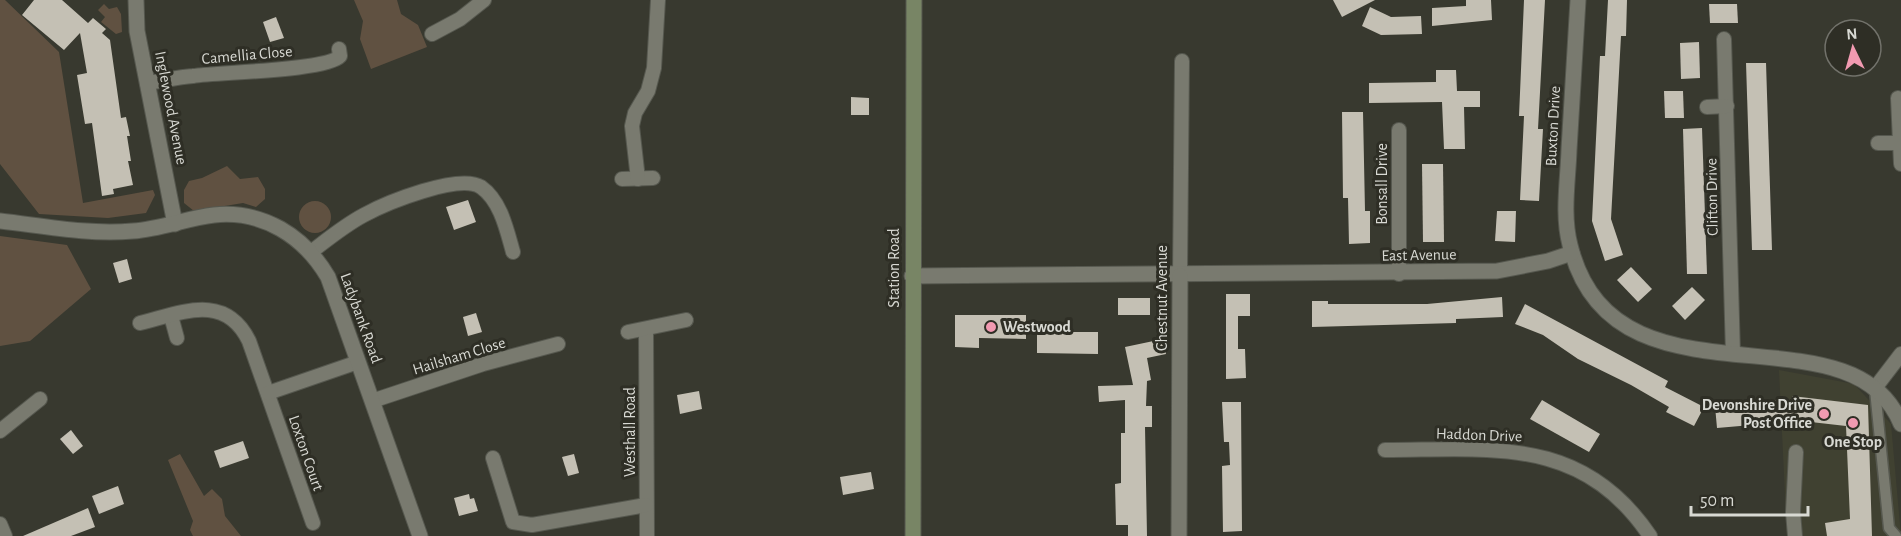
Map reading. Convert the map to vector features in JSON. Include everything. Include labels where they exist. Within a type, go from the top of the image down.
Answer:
[{"type":"main road","name":"Station Road","points":[[913,536],[914,0]]},
{"type":"street","name":"Inglewood Avenue","points":[[136,0],[137,31],[175,224]]},
{"type":"street","points":[[432,34],[460,19],[484,0]]},
{"type":"street","points":[[638,179],[632,126],[635,113],[648,91],[654,68],[658,0]]},
{"type":"street","name":"Buxton Drive","points":[[1572,253],[1566,216],[1578,0]]},
{"type":"street","name":"Clifton Drive","points":[[1724,39],[1733,354]]},
{"type":"street","name":"Camellia Close","points":[[147,83],[194,75],[305,66],[337,60],[340,56],[339,49]]},
{"type":"street","name":"Chestnut Avenue","points":[[1179,536],[1182,60]]},
{"type":"street","points":[[1898,98],[1901,164]]},
{"type":"street","points":[[1707,107],[1727,106]]},
{"type":"street","name":"Bonsall Drive","points":[[1399,130],[1399,274]]},
{"type":"street","points":[[1878,143],[1900,143]]},
{"type":"street","points":[[622,179],[653,178]]},
{"type":"street","points":[[311,252],[364,215],[413,194],[465,182],[480,186],[488,194],[503,218],[513,252]]},
{"type":"street","name":"Ladybank Road","points":[[0,221],[62,230],[133,231],[214,215],[247,215],[288,232],[311,252],[328,277],[420,536]]},
{"type":"street","points":[[1572,253],[1590,290],[1618,320],[1661,343],[1846,371],[1875,388],[1890,404],[1901,424]]},
{"type":"street","name":"East Avenue","points":[[912,276],[1180,276],[1497,271],[1548,261],[1572,253]]},
{"type":"street","name":"Loxton Court","points":[[140,323],[205,309],[213,309],[233,318],[249,341],[313,524]]},
{"type":"street","points":[[171,316],[177,338]]},
{"type":"street","points":[[627,332],[686,320]]},
{"type":"street","name":"Westhall Road","points":[[646,329],[647,536]]},
{"type":"street","name":"Hailsham Close","points":[[372,401],[483,364],[558,344]]},
{"type":"street","points":[[1896,536],[1889,528],[1875,388],[1901,354]]},
{"type":"street","points":[[268,393],[358,362]]},
{"type":"street","points":[[0,431],[40,399]]},
{"type":"street","name":"Haddon Drive","points":[[1385,450],[1503,450],[1546,457],[1578,470],[1601,484],[1635,517],[1650,536]]},
{"type":"street","points":[[1795,536],[1793,512],[1796,452]]},
{"type":"street","points":[[493,458],[513,522],[532,525],[646,505]]},
{"type":"street","points":[[0,524],[5,536]]},
{"type":"shaded area","points":[[0,0],[5,0],[59,52],[83,203],[153,190],[155,195],[146,213],[108,218],[39,214],[0,164]]},
{"type":"shaded area","points":[[354,0],[397,0],[401,14],[418,25],[427,47],[371,69],[360,39],[363,21]]},
{"type":"shaded area","points":[[104,4],[109,9],[117,7],[121,14],[122,32],[116,34],[101,22],[105,17],[98,10]]},
{"type":"shaded area","points":[[227,166],[240,179],[258,177],[265,189],[265,199],[256,207],[243,203],[194,211],[184,203],[184,190],[189,181],[202,178]]},
{"type":"shaded area","points":[[315,201],[326,206],[331,217],[326,228],[315,233],[304,228],[299,217],[304,206]]},
{"type":"shaded area","points":[[0,236],[67,245],[91,289],[30,341],[0,346]]},
{"type":"shaded area","points":[[1779,370],[1854,384],[1891,424],[1901,536],[1787,536]]},
{"type":"shaded area","points":[[180,454],[204,496],[212,489],[222,499],[225,516],[241,536],[193,536],[190,530],[193,521],[168,460]]},
{"type":"building","points":[[34,0],[62,0],[88,23],[93,18],[106,29],[102,33],[110,40],[121,118],[126,117],[130,136],[127,136],[131,161],[128,161],[133,185],[113,189],[114,194],[102,196],[92,123],[85,124],[77,75],[87,73],[80,33],[64,50],[22,15]]},
{"type":"building","points":[[1333,0],[1375,0],[1342,17]]},
{"type":"building","points":[[1466,0],[1491,0],[1492,20],[1432,26],[1432,8],[1466,6]]},
{"type":"building","points":[[1524,0],[1545,0],[1538,129],[1543,129],[1539,201],[1520,200],[1524,116],[1519,116]]},
{"type":"building","points":[[1608,0],[1627,0],[1626,36],[1621,36],[1611,219],[1623,255],[1605,261],[1592,221],[1600,56],[1605,56]]},
{"type":"building","points":[[1709,4],[1737,4],[1738,23],[1710,23]]},
{"type":"building","points":[[1370,7],[1391,17],[1421,16],[1422,34],[1381,35],[1362,26]]},
{"type":"building","points":[[276,17],[284,38],[270,42],[263,22]]},
{"type":"building","points":[[1699,42],[1700,78],[1681,79],[1680,43]]},
{"type":"building","points":[[1746,63],[1766,63],[1772,250],[1752,250]]},
{"type":"building","points":[[1436,70],[1456,70],[1457,91],[1480,91],[1480,107],[1464,107],[1465,149],[1444,149],[1442,102],[1369,103],[1369,83],[1436,82]]},
{"type":"building","points":[[1664,91],[1683,91],[1684,118],[1665,118]]},
{"type":"building","points":[[851,97],[869,98],[869,115],[851,115]]},
{"type":"building","points":[[1342,112],[1363,112],[1365,211],[1370,211],[1370,243],[1349,244],[1348,198],[1343,198]]},
{"type":"building","points":[[1702,128],[1707,274],[1687,274],[1683,129]]},
{"type":"building","points":[[1422,164],[1443,164],[1444,242],[1423,242]]},
{"type":"building","points":[[468,200],[476,222],[454,230],[446,207]]},
{"type":"building","points":[[1497,211],[1516,211],[1515,242],[1495,241]]},
{"type":"building","points":[[127,259],[132,279],[119,283],[113,263]]},
{"type":"building","points":[[1631,267],[1652,289],[1638,302],[1617,280]]},
{"type":"building","points":[[1692,287],[1705,300],[1685,320],[1672,306]]},
{"type":"building","points":[[1226,294],[1250,294],[1250,316],[1238,316],[1238,349],[1245,349],[1246,378],[1226,379]]},
{"type":"building","points":[[1502,297],[1503,317],[1456,319],[1456,323],[1312,327],[1312,301],[1328,301],[1328,304],[1427,304]]},
{"type":"building","points":[[1118,298],[1150,298],[1150,315],[1118,315]]},
{"type":"building","points":[[1525,304],[1668,381],[1665,387],[1704,407],[1694,426],[1666,412],[1669,407],[1631,385],[1578,359],[1543,335],[1515,324]]},
{"type":"building","points":[[476,313],[482,332],[468,336],[463,317]]},
{"type":"building","name":"Westwood","points":[[955,315],[1026,315],[1026,339],[979,338],[979,348],[955,347]]},
{"type":"building","points":[[1037,332],[1098,332],[1098,354],[1037,353]]},
{"type":"building","points":[[1163,339],[1166,354],[1147,358],[1151,380],[1147,381],[1146,406],[1152,406],[1152,427],[1145,427],[1147,536],[1128,536],[1128,525],[1116,525],[1115,484],[1121,483],[1121,433],[1125,433],[1125,400],[1099,402],[1098,386],[1133,385],[1125,347]]},
{"type":"building","points":[[699,391],[702,409],[680,414],[677,395]]},
{"type":"building","points":[[1792,396],[1868,405],[1872,536],[1827,536],[1825,523],[1850,519],[1846,426],[1775,418],[1775,423],[1717,428],[1715,406],[1792,399]]},
{"type":"building","points":[[1542,400],[1600,434],[1589,452],[1530,419]]},
{"type":"building","points":[[1222,402],[1241,402],[1242,531],[1223,532],[1222,466],[1230,465],[1229,442],[1224,442]]},
{"type":"building","points":[[71,430],[83,446],[73,454],[60,439]]},
{"type":"building","points":[[243,441],[249,458],[220,468],[214,451]]},
{"type":"building","points":[[574,454],[579,473],[568,476],[562,457]]},
{"type":"building","points":[[871,472],[874,489],[843,495],[840,477]]},
{"type":"building","points":[[118,486],[124,504],[99,514],[92,496]]},
{"type":"building","points":[[469,494],[470,499],[474,498],[478,511],[459,516],[454,498]]},
{"type":"building","points":[[88,508],[95,527],[71,536],[23,536]]},
{"type":"place","name":"Westwood","points":[[991,327]]},
{"type":"place","name":"Devonshire Drive Post Office","points":[[1824,414]]},
{"type":"place","name":"One Stop","points":[[1853,423]]}]
